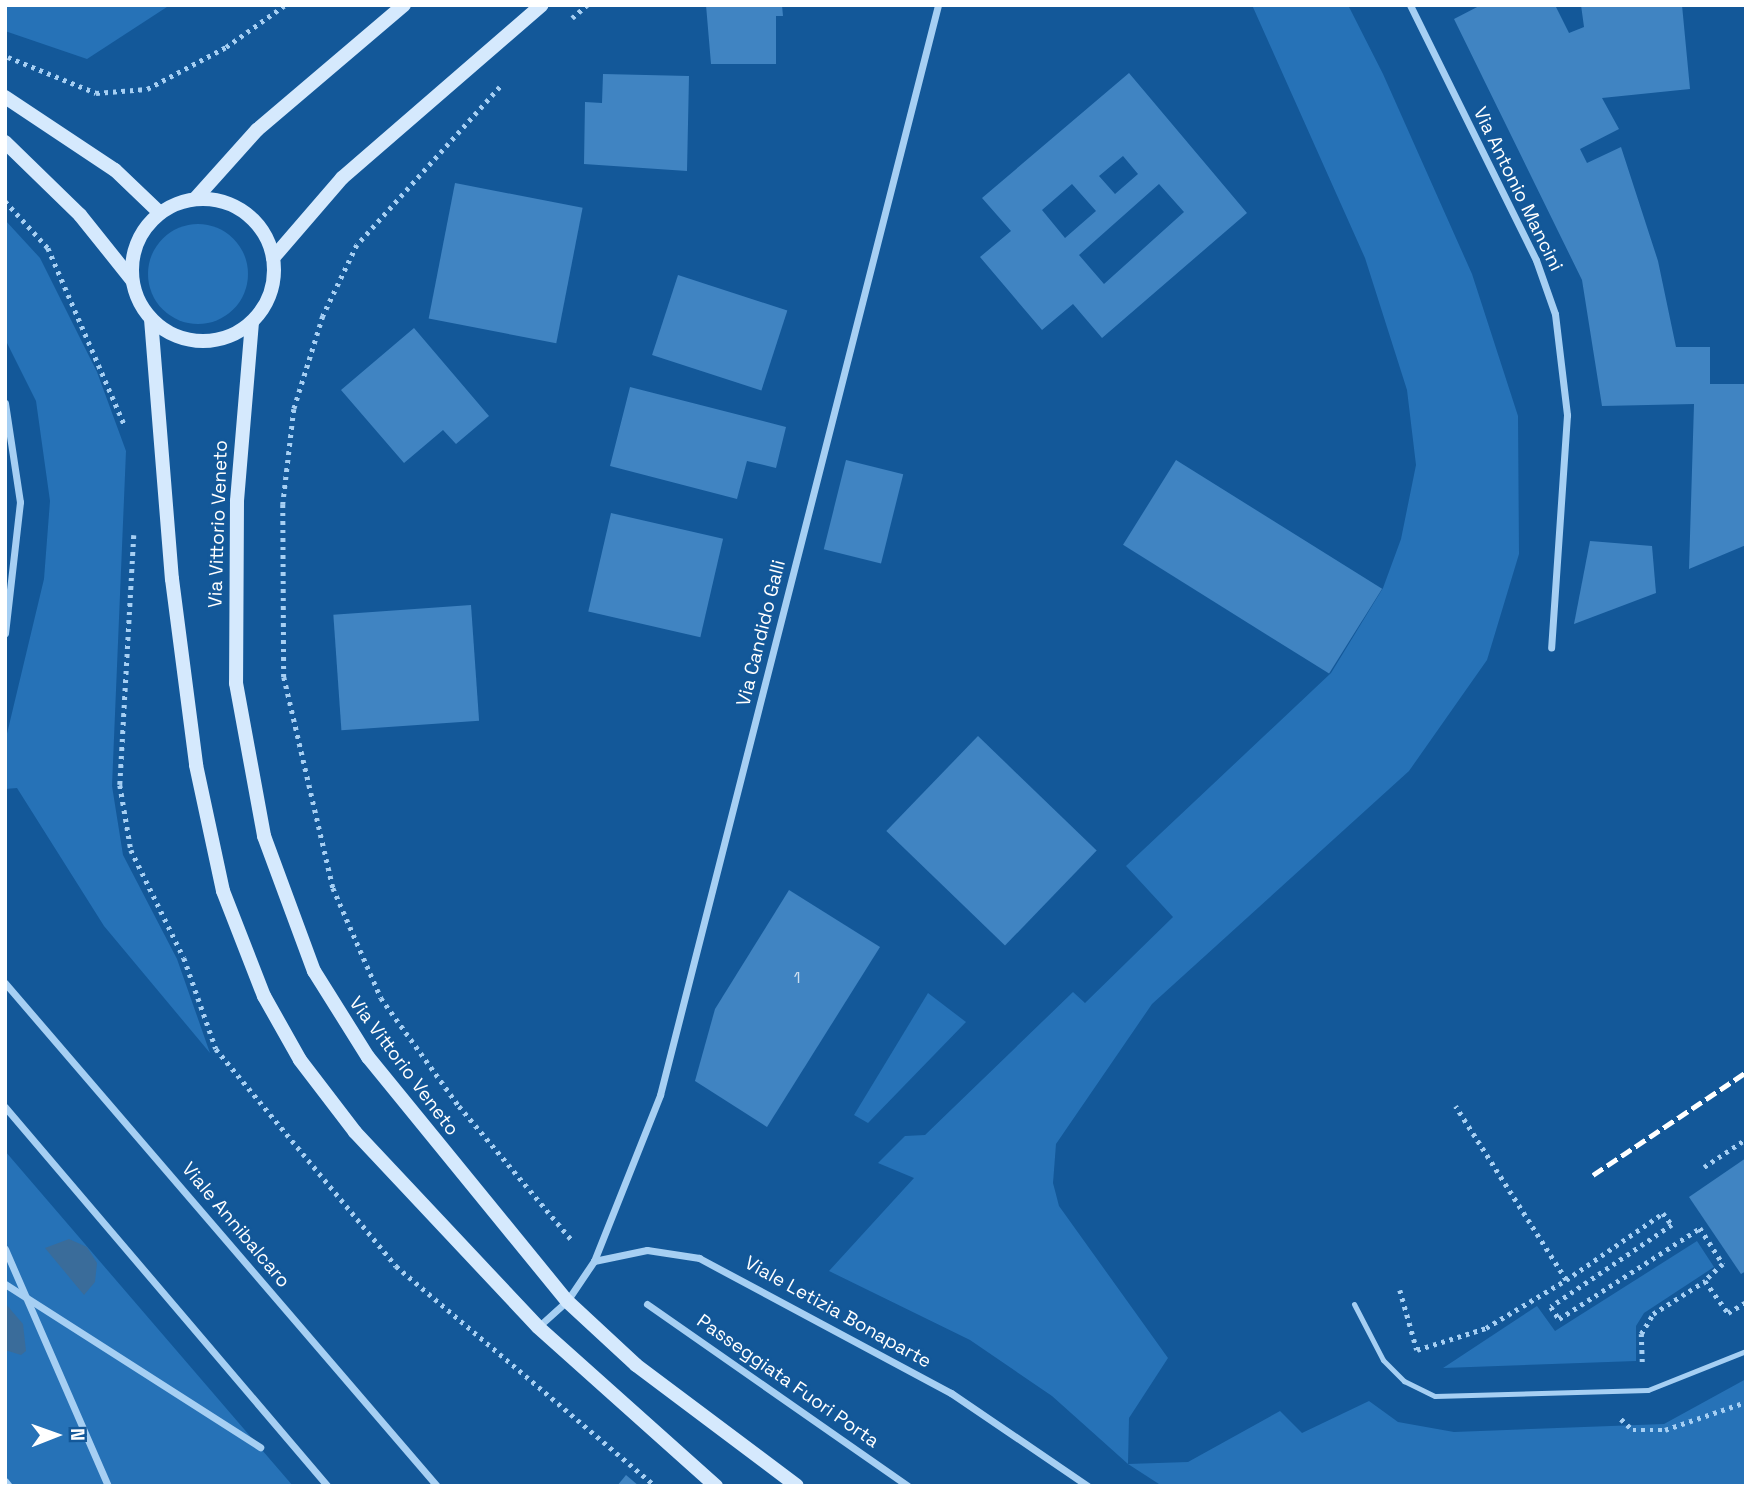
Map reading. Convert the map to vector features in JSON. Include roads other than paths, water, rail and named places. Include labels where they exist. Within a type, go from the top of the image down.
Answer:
[{"type":"main road","points":[[132,279],[138,243],[160,213],[195,199],[257,130],[404,5]]},
{"type":"main road","points":[[273,258],[342,178],[542,5]]},
{"type":"main road","points":[[5,97],[115,170],[160,213]]},
{"type":"main road","points":[[5,142],[72,206],[132,279],[151,319],[167,332],[202,343],[252,322],[271,292],[273,258],[268,240],[244,212],[195,199]]},
{"type":"main road","name":"Via Vittorio Veneto","points":[[151,319],[184,688],[213,854],[244,951],[320,1090],[538,1327],[716,1486]]},
{"type":"main road","name":"Via Vittorio Veneto","points":[[252,322],[238,466],[234,655],[250,776],[282,896],[314,971],[368,1057],[567,1301],[636,1365],[797,1486]]},
{"type":"street","name":"Via Candido Galli","points":[[594,1261],[660,1095],[938,5]]},
{"type":"street","name":"Via Antonio Mancini","points":[[1410,5],[1536,260],[1555,314],[1567,415],[1551,647]]},
{"type":"street","points":[[5,403],[20,502],[5,633]]},
{"type":"street","name":"Viale Annibalcaro","points":[[6,985],[437,1486]]},
{"type":"street","points":[[5,1107],[328,1486]]},
{"type":"street","points":[[5,1249],[30,1300],[108,1486]]},
{"type":"street","name":"Viale Letizia Bonaparte","points":[[594,1261],[647,1250],[673,1251],[738,1274],[951,1392],[1088,1486]]},
{"type":"street","points":[[538,1327],[567,1301],[594,1261]]},
{"type":"street","points":[[5,1284],[260,1447]]},
{"type":"street","name":"Passeggiata Fuori Porta","points":[[647,1304],[908,1486]]},
{"type":"street","points":[[5,1481],[9,1486]]},
{"type":"lane","points":[[1354,1304],[1383,1360],[1404,1381],[1436,1396],[1648,1390],[1746,1351]]},
{"type":"railway","points":[[1593,1175],[1746,1072]]}]
